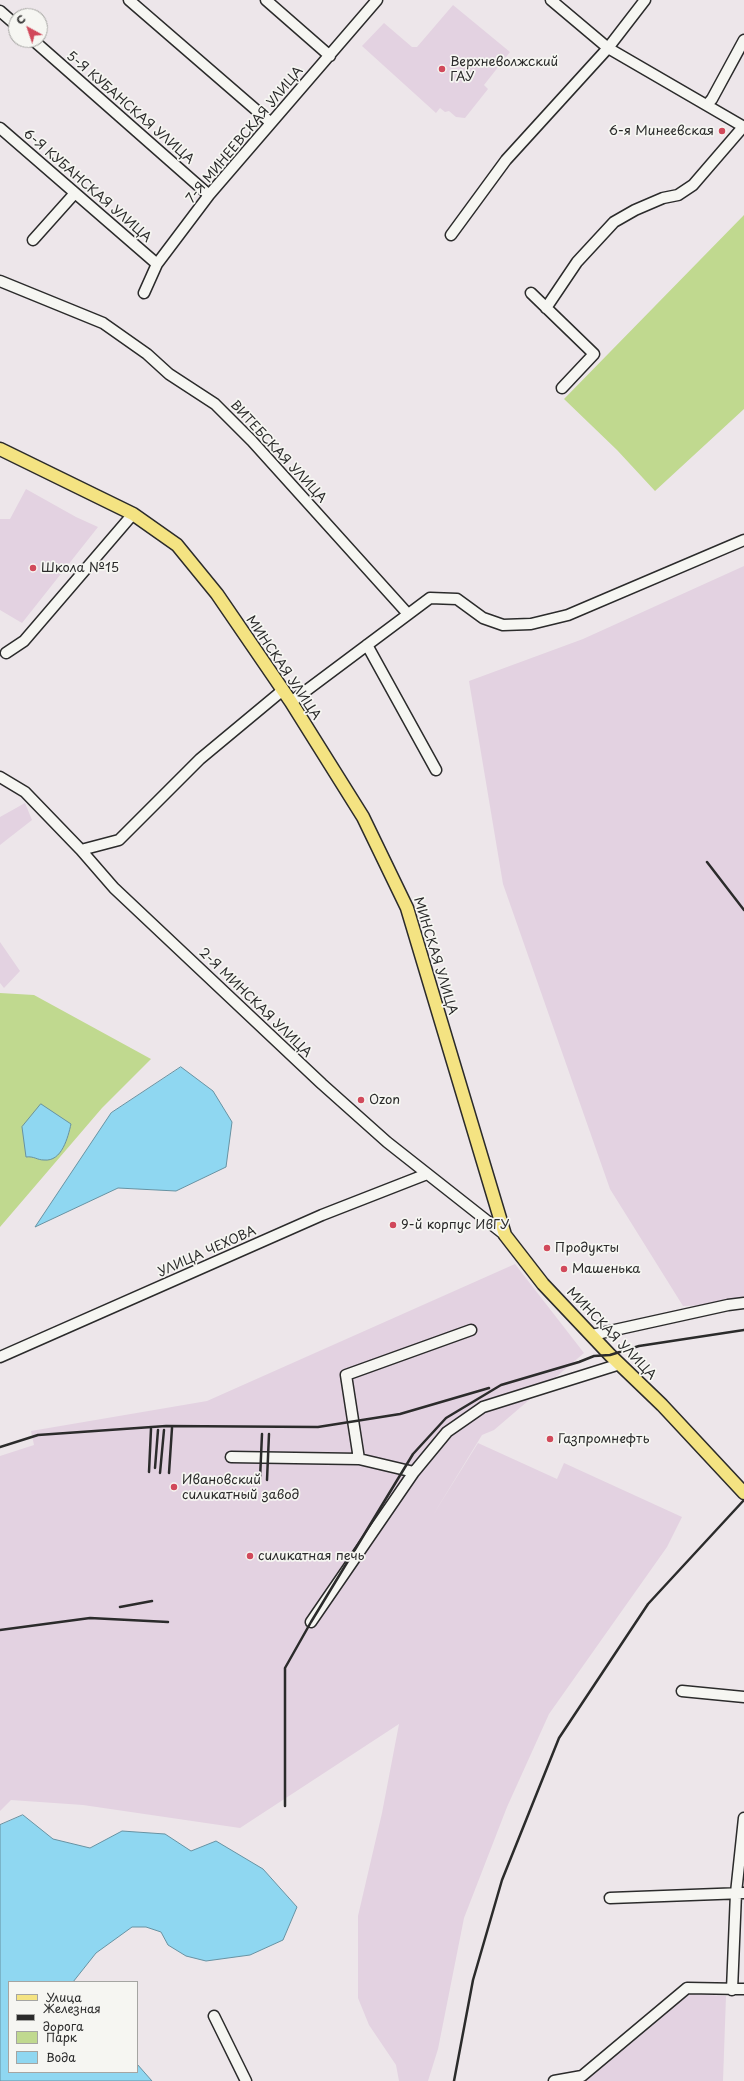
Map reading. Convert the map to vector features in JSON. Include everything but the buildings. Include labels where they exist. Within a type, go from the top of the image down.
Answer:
[{"type":"main road","name":"МИНСКАЯ УЛИЦА","points":[[0,449],[133,514],[176,545],[217,594],[291,702],[363,817],[407,908],[505,1235],[534,1274],[744,1493]]},
{"type":"street","points":[[129,0],[270,122]]},
{"type":"street","points":[[266,0],[330,56]]},
{"type":"street","name":"7-Я МИНЕЕВСКАЯ УЛИЦА","points":[[144,293],[157,264],[209,195],[270,122],[330,56],[376,0]]},
{"type":"street","points":[[546,308],[577,262],[614,222],[635,210],[663,198],[678,195],[692,185],[744,127],[608,48],[552,0]]},
{"type":"street","points":[[450,235],[506,160],[608,48],[645,0]]},
{"type":"street","points":[[0,11],[8,18]]},
{"type":"street","points":[[707,105],[712,99],[744,40]]},
{"type":"street","name":"5-Я КУБАНСКАЯ УЛИЦА","points":[[42,48],[209,195]]},
{"type":"street","name":"6-Я КУБАНСКАЯ УЛИЦА","points":[[0,128],[157,264]]},
{"type":"street","points":[[33,240],[75,193]]},
{"type":"street","name":"ВИТЕБСКАЯ УЛИЦА","points":[[0,281],[103,323],[147,354],[169,374],[215,404],[252,441],[408,614]]},
{"type":"street","points":[[531,293],[594,354],[562,388]]},
{"type":"street","points":[[6,653],[24,641],[133,514]]},
{"type":"street","points":[[291,702],[430,598],[457,599],[483,618],[503,625],[531,624],[568,615],[744,540]]},
{"type":"street","points":[[367,645],[436,770]]},
{"type":"street","points":[[81,850],[119,840],[200,759],[283,690]]},
{"type":"street","name":"2-Я МИНСКАЯ УЛИЦА","points":[[0,777],[25,792],[81,850],[114,888],[316,1079],[386,1142],[505,1235]]},
{"type":"street","name":"УЛИЦА ЧЕХОВА","points":[[0,1357],[322,1215],[427,1174]]},
{"type":"street","points":[[592,1335],[728,1305],[744,1303]]},
{"type":"street","points":[[359,1459],[346,1375],[471,1330]]},
{"type":"street","points":[[311,1622],[414,1472],[447,1432],[483,1407],[620,1364]]},
{"type":"street","points":[[231,1457],[359,1459],[414,1472]]},
{"type":"street","points":[[682,1691],[744,1697]]},
{"type":"street","points":[[732,1990],[740,1893],[744,1818]]},
{"type":"street","points":[[610,1898],[740,1893]]},
{"type":"street","points":[[554,2081],[582,2076],[687,1988],[732,1990],[744,1989]]},
{"type":"street","points":[[214,2016],[246,2081]]},
{"type":"shaded area","name":"Верхневолжский ГАУ","points":[[453,5],[510,52],[484,85],[488,89],[465,118],[456,117],[449,111],[445,112],[440,108],[436,113],[362,46],[384,23],[412,47],[417,47]]},
{"type":"shaded area","name":"Школа №15","points":[[26,489],[76,517],[98,527],[22,623],[0,610],[0,519],[10,519]]},
{"type":"shaded area","points":[[744,566],[744,1304],[683,1306],[610,1189],[503,884],[469,681],[583,639]]},
{"type":"shaded area","points":[[25,803],[32,820],[0,845],[0,817]]},
{"type":"shaded area","points":[[0,942],[20,971],[4,988],[0,983]]},
{"type":"shaded area","name":"Ивановский силикатный завод","points":[[515,1264],[584,1353],[494,1430],[482,1435],[433,1515],[478,1443],[557,1479],[564,1463],[682,1517],[667,1547],[549,1714],[507,1807],[464,1918],[438,2049],[428,2081],[399,2081],[396,2065],[369,2025],[358,1998],[358,1916],[382,1813],[399,1724],[240,1828],[83,1805],[11,1800],[0,1811],[0,1456],[34,1445],[31,1431],[207,1401]]},
{"type":"shaded area","points":[[690,1994],[726,1996],[723,2081],[586,2081]]},
{"type":"green space","points":[[744,215],[744,409],[655,491],[617,450],[564,399]]},
{"type":"green space","points":[[0,993],[34,995],[151,1059],[102,1108],[0,1227]]},
{"type":"water","points":[[181,1067],[213,1091],[232,1122],[226,1167],[176,1191],[118,1188],[35,1227],[111,1113]]},
{"type":"water","points":[[41,1104],[71,1124],[63,1148],[60,1153],[50,1160],[26,1157],[22,1127]]},
{"type":"water","points":[[23,1815],[53,1839],[90,1848],[122,1831],[165,1834],[191,1851],[216,1841],[263,1869],[297,1907],[283,1940],[250,1955],[206,1961],[186,1956],[168,1945],[161,1932],[146,1927],[132,1927],[96,1953],[74,1981],[8,1981],[8,2073],[138,2073],[138,2065],[152,2081],[0,2081],[0,1825]]},
{"type":"railway","points":[[707,862],[744,910]]},
{"type":"railway","points":[[285,1806],[285,1668],[311,1622],[413,1454],[446,1418],[501,1385],[579,1362],[594,1356],[610,1355],[639,1346],[744,1330]]},
{"type":"railway","points":[[0,1447],[38,1435],[166,1426],[318,1427],[400,1414],[489,1388]]},
{"type":"railway","points":[[169,1473],[172,1428]]},
{"type":"railway","points":[[149,1472],[151,1429]]},
{"type":"railway","points":[[155,1468],[158,1430]]},
{"type":"railway","points":[[160,1473],[164,1430]]},
{"type":"railway","points":[[260,1479],[262,1434]]},
{"type":"railway","points":[[267,1480],[269,1434]]},
{"type":"railway","points":[[454,2081],[473,1980],[502,1880],[559,1738],[648,1604],[744,1500]]},
{"type":"railway","points":[[120,1607],[152,1601]]},
{"type":"railway","points":[[0,1630],[90,1618],[168,1622]]},
{"type":"place","name":"Верхневолжский ГАУ","points":[[442,69]]},
{"type":"place","name":"6-я Минеевская","points":[[722,131]]},
{"type":"place","name":"Школа №15","points":[[33,568]]},
{"type":"place","name":"Ozon","points":[[361,1100]]},
{"type":"place","name":"9-й корпус ИвГУ","points":[[393,1225]]},
{"type":"place","name":"Продукты","points":[[547,1248]]},
{"type":"place","name":"Машенька","points":[[564,1269]]},
{"type":"place","name":"Газпромнефть","points":[[550,1439]]},
{"type":"place","name":"Ивановский силикатный завод","points":[[174,1487]]},
{"type":"place","name":"силикатная печь","points":[[250,1556]]}]
